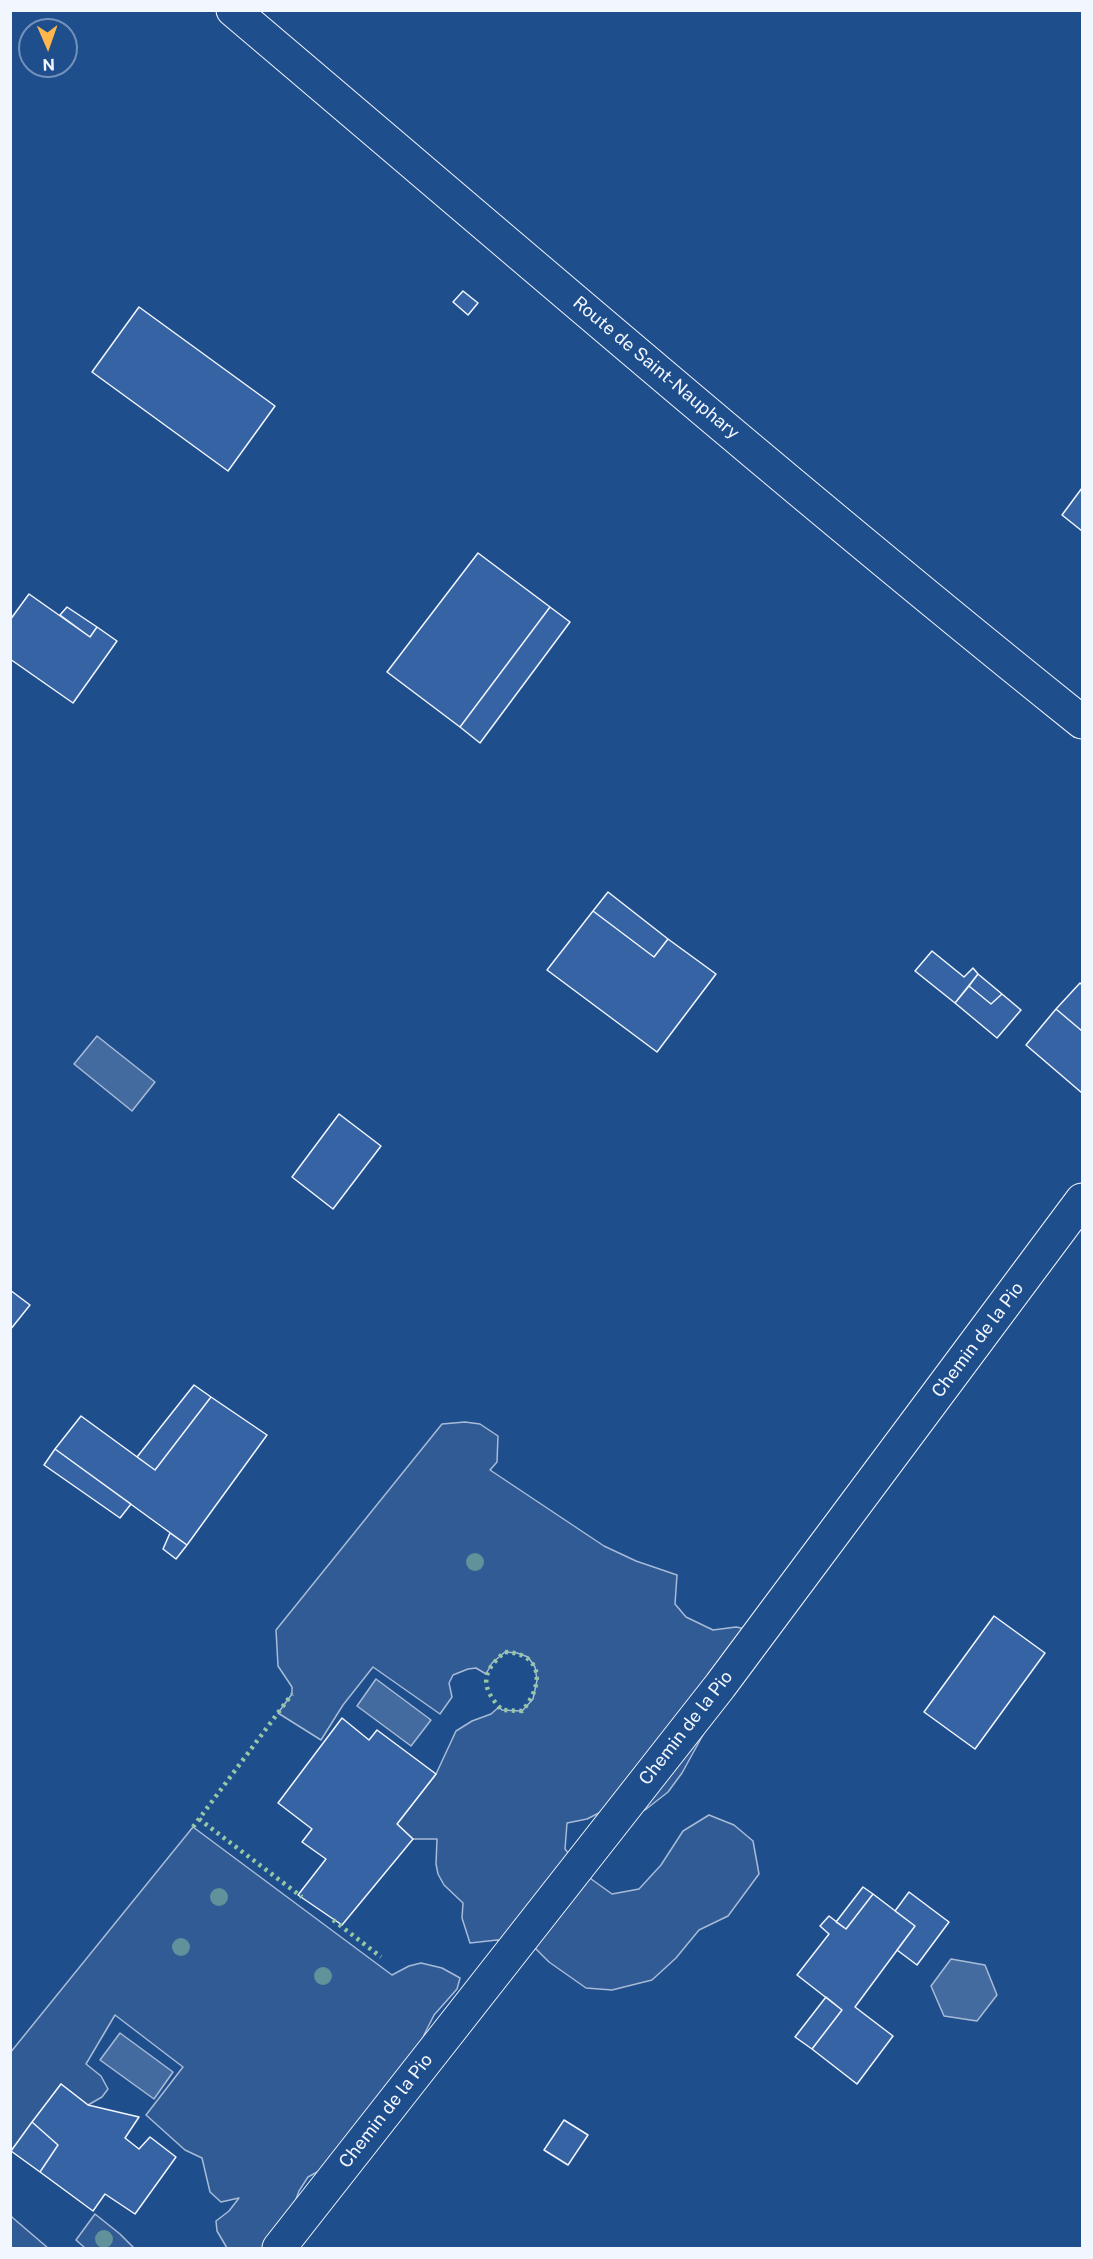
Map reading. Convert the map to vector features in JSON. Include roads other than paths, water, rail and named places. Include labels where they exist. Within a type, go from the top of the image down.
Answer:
[{"type":"street","name":"Route de Saint-Nauphary","points":[[233,10],[765,460],[1083,722]]},
{"type":"street","name":"Chemin de la Pio","points":[[279,2248],[720,1686],[1083,1200]]}]
